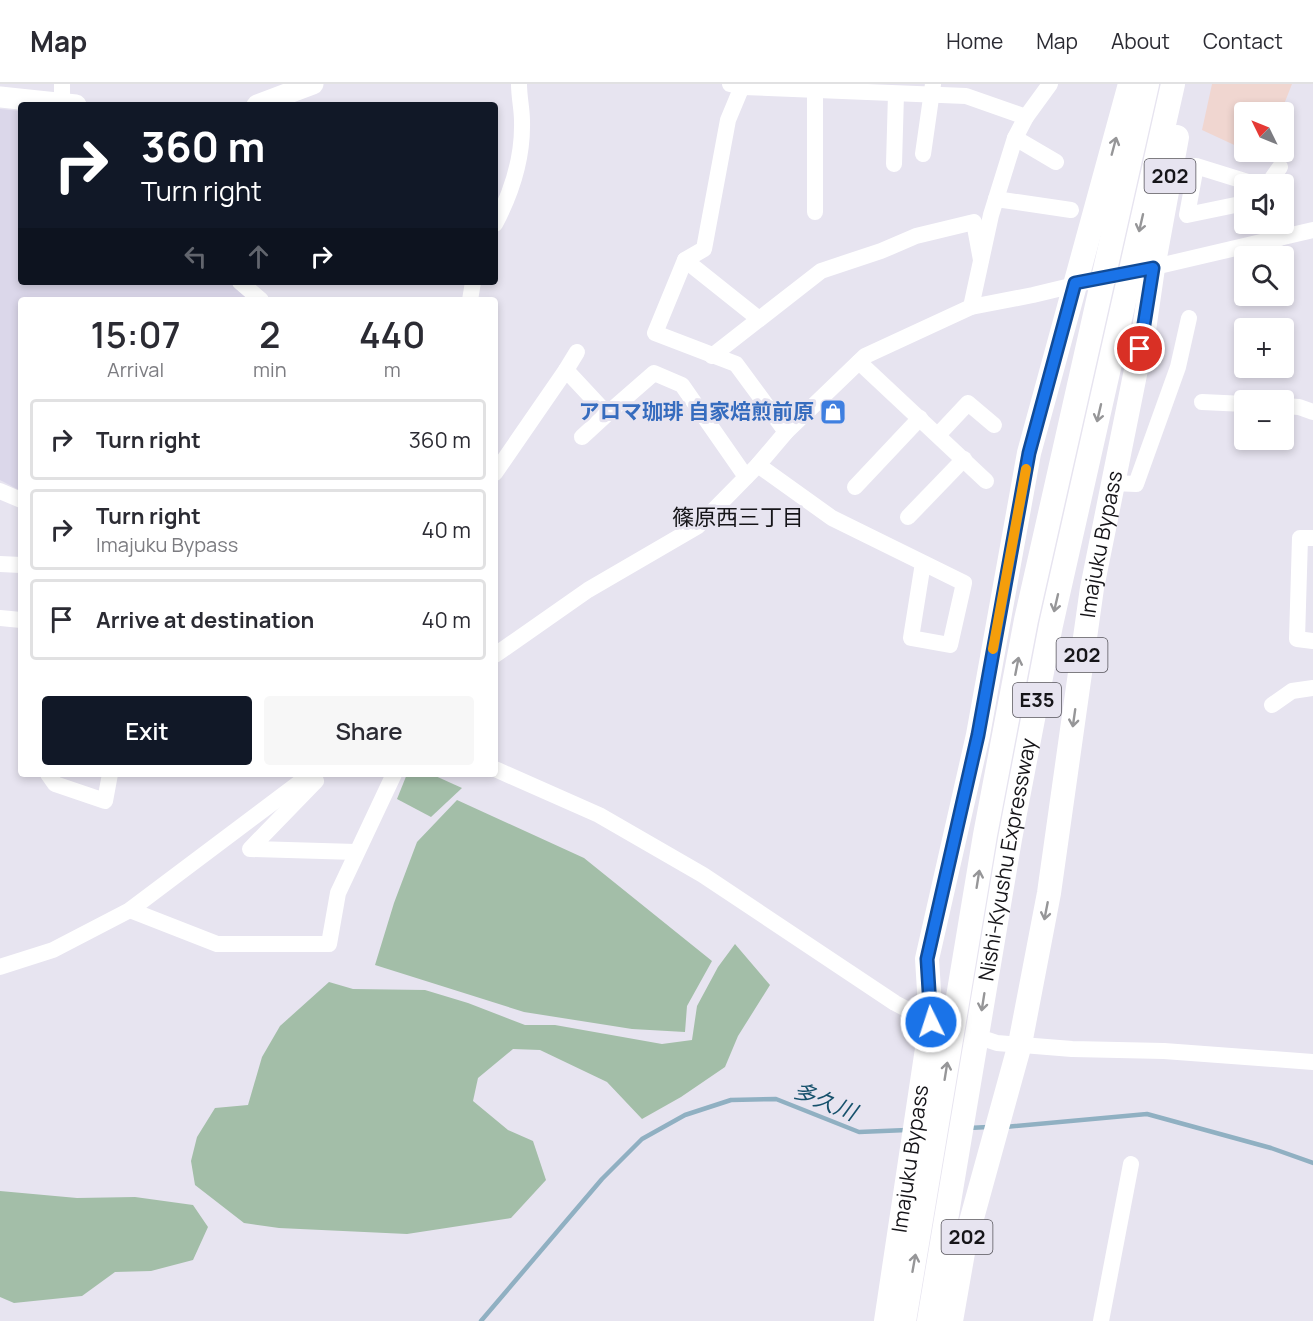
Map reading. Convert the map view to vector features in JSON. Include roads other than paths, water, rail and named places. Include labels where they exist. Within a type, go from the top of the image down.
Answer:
[{"type":"highway","name":"Imajuku Bypass","points":[[886,1321],[931,1022],[927,959],[978,735],[1029,453],[1130,84]]},
{"type":"highway","name":"Nishi-Kyushu Expressway","points":[[904,1321],[985,835],[1026,620],[1146,84]]},
{"type":"highway","name":"Nishi-Kyushu Expressway","points":[[929,1321],[1011,839],[1051,625],[1173,84]]},
{"type":"highway","name":"Imajuku Bypass","points":[[951,1321],[964,1247],[1020,1044],[1049,893],[1092,588],[1144,330],[1186,84]]},
{"type":"main road","points":[[266,102],[313,84]]},
{"type":"main road","points":[[0,97],[67,97]]},
{"type":"street","points":[[498,218],[509,198],[519,161],[522,122],[519,84]]},
{"type":"street","points":[[971,307],[996,199],[1015,138],[1026,117],[1050,84]]},
{"type":"street","points":[[786,432],[736,364],[655,333],[685,260],[704,249],[728,120],[739,85],[896,94],[932,89],[966,96],[1026,117]]},
{"type":"street","points":[[815,88],[815,212]]},
{"type":"street","points":[[923,154],[932,89]]},
{"type":"street","points":[[894,164],[896,94]]},
{"type":"street","points":[[1015,138],[1056,162]]},
{"type":"street","points":[[1234,178],[1196,166],[1187,214],[1234,205]]},
{"type":"street","points":[[1275,174],[1280,166]]},
{"type":"street","points":[[996,199],[1071,210]]},
{"type":"street","points":[[712,356],[821,271],[881,251],[916,236],[974,222],[981,260]]},
{"type":"street","points":[[1294,231],[1313,231]]},
{"type":"street","points":[[498,653],[588,590],[698,526],[758,465],[786,432],[864,356],[971,307],[1153,268],[1267,234]]},
{"type":"street","points":[[685,260],[759,319]]},
{"type":"street","points":[[244,285],[258,297]]},
{"type":"street","points":[[1113,483],[1136,484],[1178,367],[1189,318]]},
{"type":"street","points":[[498,468],[577,352]]},
{"type":"street","points":[[859,362],[986,481]]},
{"type":"street","points":[[566,370],[607,414]]},
{"type":"street","points":[[582,437],[654,373],[682,385],[746,477]]},
{"type":"street","points":[[1202,402],[1234,403]]},
{"type":"street","points":[[938,435],[969,403],[994,425]]},
{"type":"street","points":[[1294,407],[1313,412]]},
{"type":"street","points":[[855,487],[920,418]]},
{"type":"street","points":[[908,517],[964,459]]},
{"type":"street","points":[[758,465],[831,518],[923,562],[964,583],[950,645],[911,638],[923,562]]},
{"type":"street","points":[[0,491],[18,499]]},
{"type":"street","points":[[1313,538],[1300,538],[1297,639],[1313,641]]},
{"type":"street","points":[[0,564],[18,565]]},
{"type":"street","points":[[0,618],[18,620]]},
{"type":"street","points":[[1272,705],[1292,691],[1313,688]]},
{"type":"street","points":[[498,770],[599,815],[703,875],[895,1003],[931,1022]]},
{"type":"street","points":[[50,777],[55,784],[105,801],[109,777]]},
{"type":"street","points":[[0,967],[53,950],[130,910],[308,777]]},
{"type":"street","points":[[314,777],[316,782],[250,849],[356,852]]},
{"type":"street","points":[[130,910],[217,944],[329,945],[338,893],[393,777]]},
{"type":"street","points":[[988,1040],[997,1043],[1072,1049],[1164,1051],[1313,1062]]},
{"type":"street","points":[[1101,1321],[1131,1164]]},
{"type":"waterway","name":"多久川","points":[[481,1321],[602,1179],[642,1139],[685,1115],[731,1100],[776,1099],[859,1132],[907,1130]]},
{"type":"waterway","name":"多久川","points":[[1005,1127],[1147,1114],[1271,1148],[1313,1163]]},
{"type":"waterway","name":"多久川","points":[[969,1128],[988,1127]]},
{"type":"place","name":"アロマ珈琲 自家焙煎前原","points":[[833,412]]},
{"type":"district","name":"篠原西三丁目","points":[[738,517]]}]
